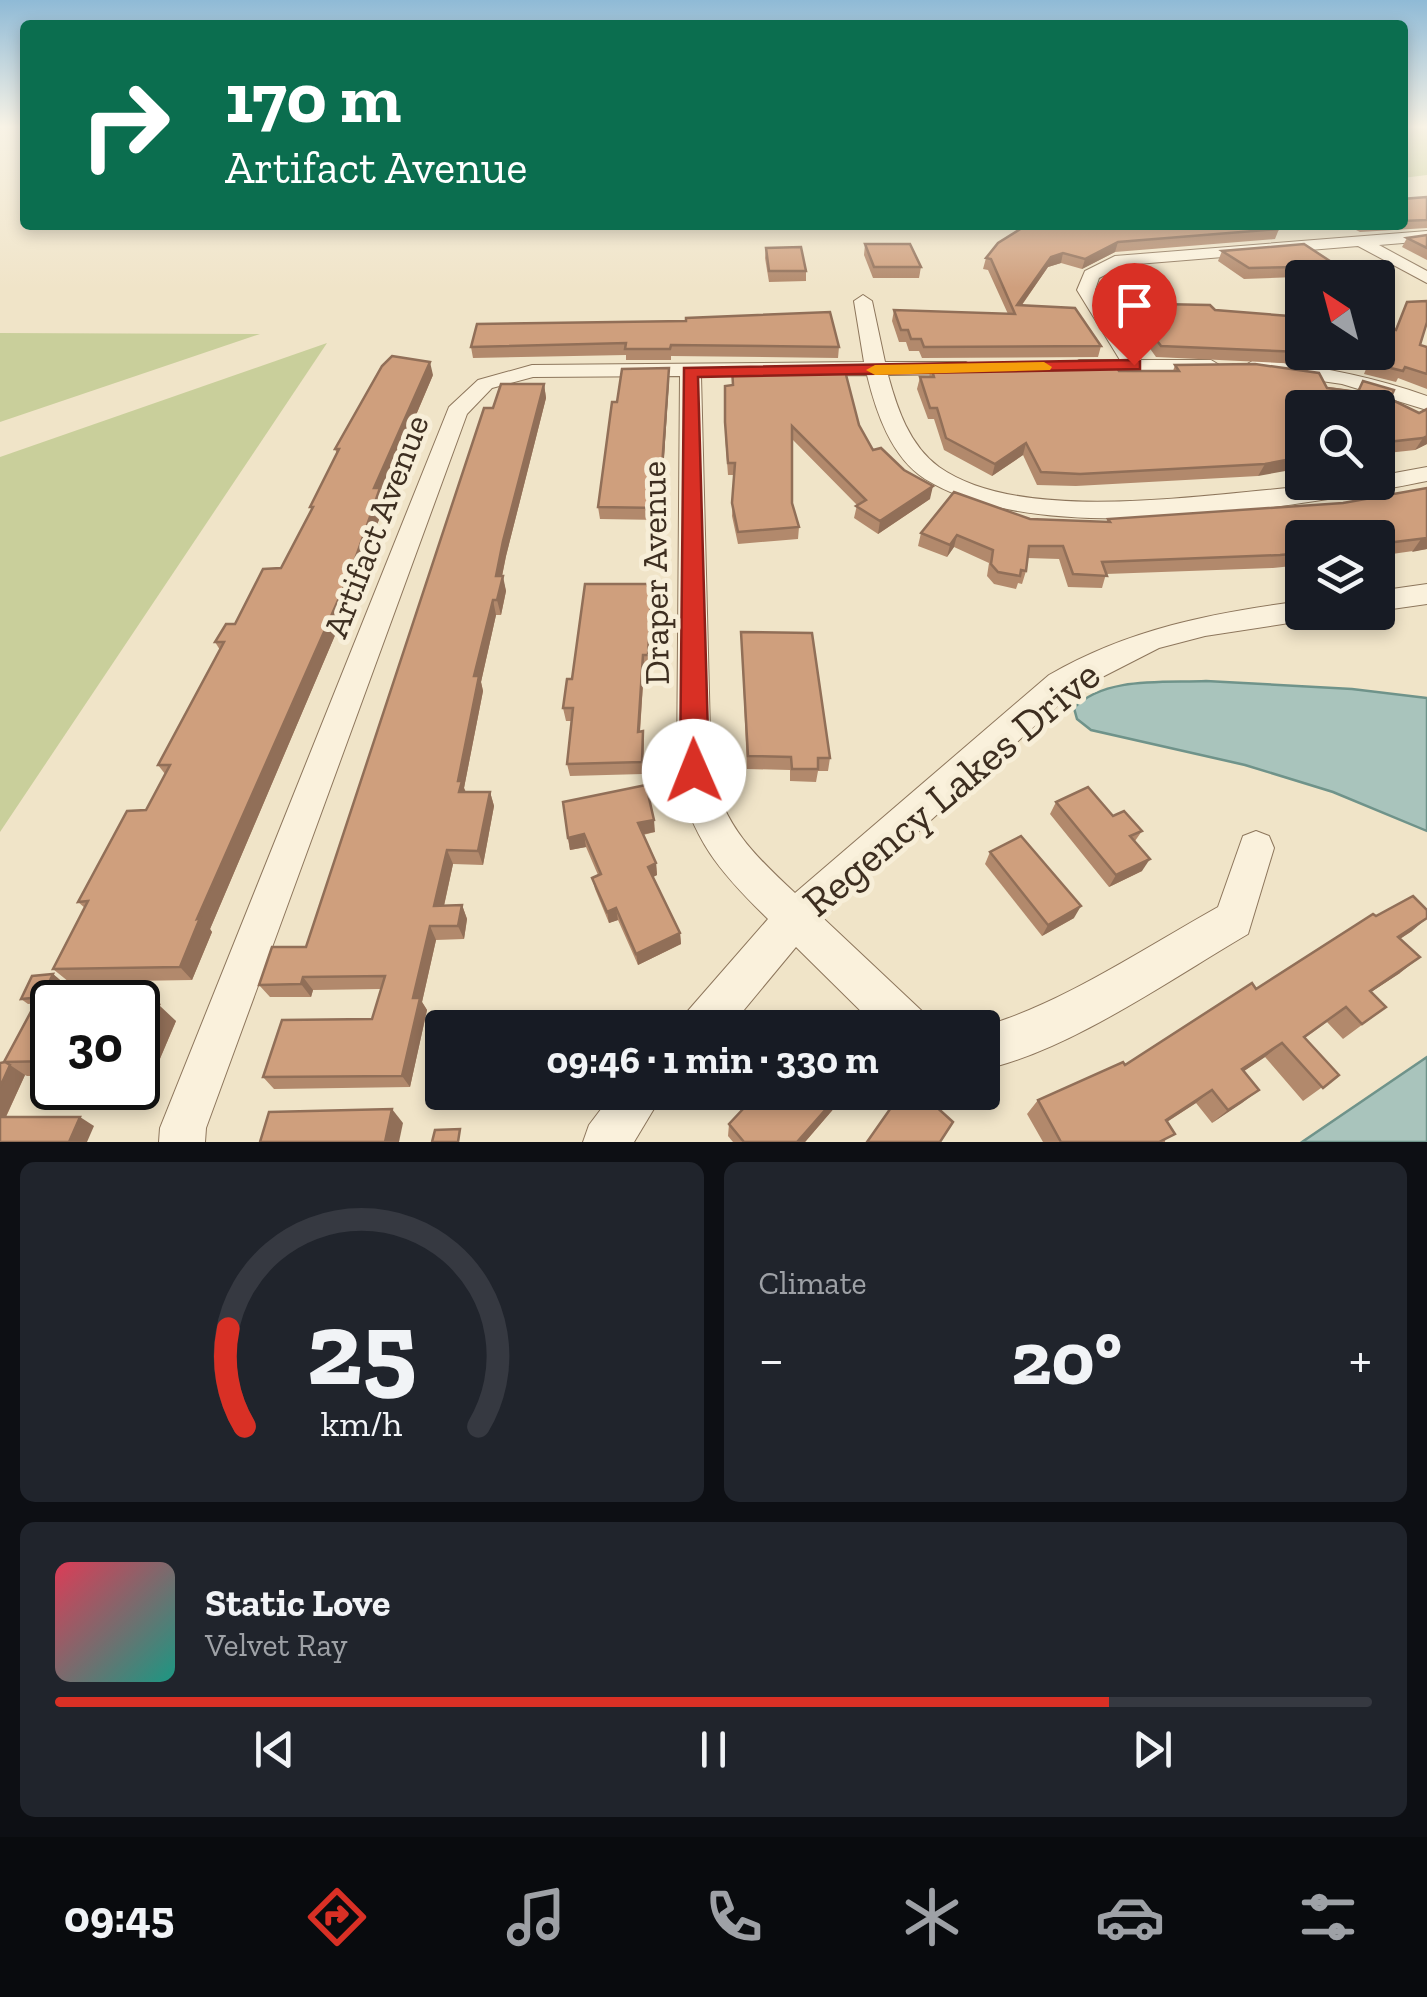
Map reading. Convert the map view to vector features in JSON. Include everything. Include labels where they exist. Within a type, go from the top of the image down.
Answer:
[{"type":"street","points":[[1134,365],[1086,290],[1091,276],[1103,266],[1121,260],[1427,236]]},
{"type":"street","points":[[1360,241],[1427,278]]},
{"type":"street","points":[[863,301],[876,370],[896,432],[931,473],[981,497],[1074,510],[1248,501],[1427,474]]},
{"type":"street","points":[[1054,366],[1304,370],[1373,383],[1427,403]]},
{"type":"street","name":"Artifact Avenue","points":[[182,1142],[183,1128],[457,412],[485,384],[532,371],[995,368]]},
{"type":"street","name":"Draper Avenue","points":[[690,372],[694,771],[703,812],[739,865],[797,916],[891,1010]]},
{"type":"street","points":[[1395,599],[1427,594]]},
{"type":"street","name":"Regency Lakes Drive","points":[[716,1010],[797,916],[1060,684],[1097,660],[1159,634],[1202,624],[1285,614]]},
{"type":"street","points":[[1000,1046],[1234,920],[1256,848]]},
{"type":"street","points":[[606,1142],[629,1110]]},
{"type":"green space","points":[[0,333],[260,334],[0,422]]},
{"type":"green space","points":[[327,343],[0,832],[0,457]]},
{"type":"water","points":[[1206,681],[1352,689],[1427,698],[1427,831],[1333,792],[1245,765],[1091,730],[1077,719],[1074,708],[1087,698],[1119,686]]},
{"type":"water","points":[[1427,1057],[1427,1142],[1302,1142]]},
{"type":"building","points":[[1427,197],[1427,220],[1408,221],[1408,199]]},
{"type":"building","points":[[1019,230],[1267,230],[1118,242],[1085,259],[1063,253],[1051,257],[1017,305],[1075,308],[1101,346],[924,347],[921,339],[911,339],[908,330],[901,330],[894,310],[1015,314],[991,259],[986,258],[998,243]]},
{"type":"building","points":[[1427,235],[1427,248],[1407,238]]},
{"type":"building","points":[[865,244],[910,244],[921,267],[874,267]]},
{"type":"building","points":[[1304,244],[1328,260],[1285,260],[1285,267],[1249,268],[1222,251]]},
{"type":"building","points":[[801,247],[806,271],[769,271],[766,248]]},
{"type":"building","points":[[1427,301],[1427,322],[1420,345],[1427,347],[1427,374],[1405,367],[1403,371],[1395,369],[1395,330],[1407,302]]},
{"type":"building","points":[[1158,304],[1210,305],[1215,310],[1285,316],[1285,351],[1161,346],[1132,307],[1160,307]]},
{"type":"building","points":[[830,312],[839,347],[671,345],[670,349],[625,349],[626,343],[471,347],[477,324],[686,321]]},
{"type":"building","points":[[392,356],[430,362],[374,488],[380,488],[351,571],[197,919],[200,918],[180,967],[53,969],[88,901],[78,902],[127,811],[146,810],[170,765],[158,765],[224,642],[215,642],[226,624],[235,624],[263,569],[281,568],[339,449],[335,449],[382,366]]},
{"type":"building","points":[[1255,364],[1319,373],[1327,388],[1342,390],[1285,390],[1285,460],[1080,474],[1041,472],[1026,443],[995,464],[946,438],[937,408],[930,408],[920,377],[934,377],[931,367],[1115,365],[1119,371],[1179,371],[1175,365]]},
{"type":"building","points":[[844,367],[859,425],[873,450],[881,448],[904,470],[933,486],[880,521],[856,506],[866,500],[792,426],[792,503],[799,527],[738,532],[732,503],[735,463],[728,463],[725,422],[725,386],[733,385],[732,368]]},
{"type":"building","points":[[669,368],[659,508],[598,507],[612,402],[617,402],[622,369]]},
{"type":"building","points":[[1363,381],[1394,390],[1359,390]]},
{"type":"building","points":[[501,384],[544,384],[503,541],[496,576],[503,576],[474,676],[479,676],[458,781],[462,781],[459,792],[490,792],[478,851],[447,850],[434,906],[462,905],[458,926],[430,926],[413,998],[420,998],[402,1076],[263,1077],[282,1020],[372,1019],[385,976],[303,977],[301,984],[259,985],[272,947],[306,947],[484,408],[493,408]]},
{"type":"building","points":[[1395,401],[1419,413],[1427,409],[1427,436],[1395,441]]},
{"type":"building","points":[[1427,488],[1427,538],[1395,542],[1395,520],[1285,520],[1285,555],[1102,562],[1107,576],[1073,574],[1063,546],[1029,546],[1026,571],[1021,570],[1020,576],[998,572],[991,564],[993,550],[957,535],[950,545],[921,533],[954,492],[1030,519],[1110,522],[1108,519],[1395,500],[1395,494]]},
{"type":"building","points":[[585,584],[652,584],[638,732],[643,731],[642,762],[567,764],[573,708],[563,708],[567,679],[572,679]]},
{"type":"building","points":[[741,632],[812,633],[830,758],[818,758],[818,769],[792,769],[791,757],[748,756]]},
{"type":"building","points":[[646,785],[654,820],[638,823],[656,863],[648,867],[680,933],[636,954],[616,908],[607,912],[592,878],[601,874],[584,834],[568,838],[563,802]]},
{"type":"building","points":[[1088,787],[1113,816],[1124,811],[1142,831],[1130,836],[1150,859],[1116,875],[1056,802]]},
{"type":"building","points":[[1021,836],[1081,906],[1048,925],[990,852]]},
{"type":"building","points":[[1413,896],[1427,910],[1427,918],[1398,937],[1420,957],[1370,991],[1386,1007],[1362,1024],[1346,1007],[1304,1037],[1339,1075],[1323,1088],[1282,1043],[1242,1069],[1259,1090],[1228,1110],[1212,1090],[1166,1120],[1175,1134],[1159,1142],[1061,1142],[1038,1100],[1123,1062],[1125,1065],[1252,983],[1256,989],[1373,914],[1376,916]]},
{"type":"building","points":[[53,974],[50,980],[30,980],[32,976]]},
{"type":"building","points":[[30,980],[30,998],[21,999]]},
{"type":"building","points":[[30,1013],[30,1061],[4,1062]]},
{"type":"building","points":[[0,1063],[10,1065],[0,1087]]},
{"type":"building","points":[[392,1109],[385,1142],[260,1142],[269,1112]]},
{"type":"building","points":[[742,1110],[825,1110],[797,1142],[744,1142],[729,1124]]},
{"type":"building","points":[[889,1110],[940,1110],[953,1122],[940,1142],[867,1142]]},
{"type":"building","points":[[0,1117],[80,1117],[69,1142],[0,1142]]},
{"type":"building","points":[[460,1129],[458,1142],[432,1142],[435,1130]]},
{"type":"slow traffic","points":[[875,370],[1044,367]]},
{"type":"route","points":[[694,771],[690,372],[1134,365]]}]
